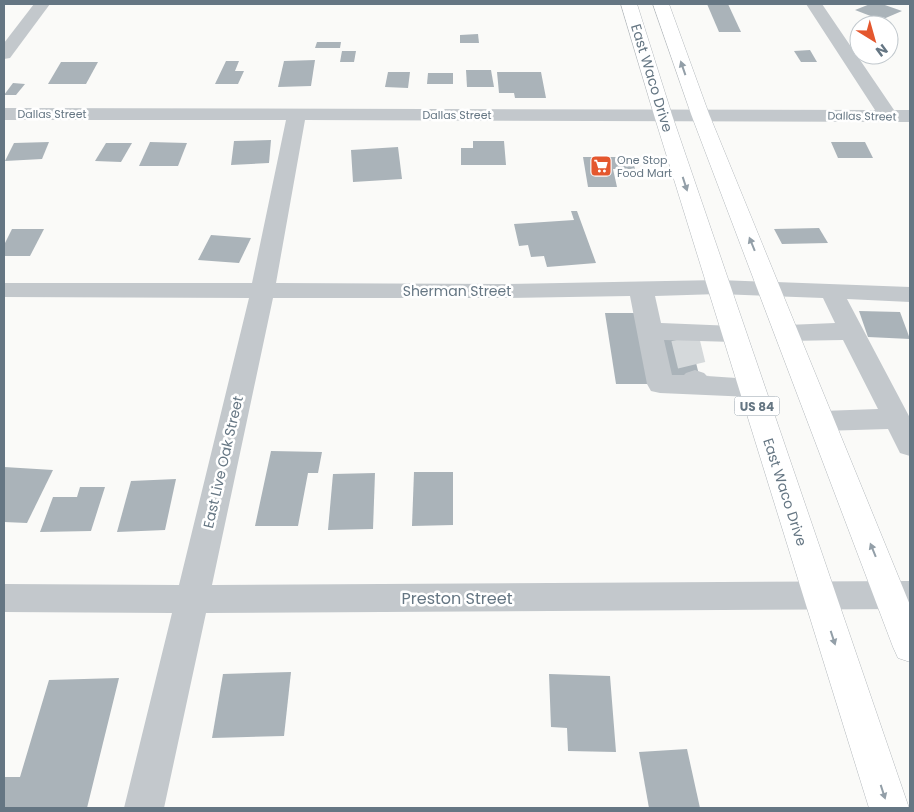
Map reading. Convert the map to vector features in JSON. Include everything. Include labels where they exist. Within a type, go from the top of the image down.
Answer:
[{"type":"main road","name":"East Waco Drive","points":[[629,4],[751,388],[889,808]]},
{"type":"main road","points":[[661,4],[700,114],[822,421],[900,595],[910,647]]},
{"type":"street","points":[[4,54],[42,4]]},
{"type":"street","points":[[814,4],[888,116]]},
{"type":"street","name":"Dallas Street","points":[[4,114],[700,114],[910,116]]},
{"type":"street","name":"East Live Oak Street","points":[[144,808],[263,290],[297,114]]},
{"type":"street","name":"Sherman Street","points":[[4,290],[719,288],[910,294]]},
{"type":"street","points":[[641,289],[660,384],[696,382],[751,388]]},
{"type":"street","points":[[831,292],[910,446]]},
{"type":"street","points":[[650,331],[684,336],[734,334]]},
{"type":"street","points":[[787,333],[852,332]]},
{"type":"street","points":[[822,421],[897,419]]},
{"type":"street","name":"Preston Street","points":[[4,598],[820,597],[900,595]]},
{"type":"building","points":[[707,4],[728,4],[741,32],[719,32]]},
{"type":"building","points":[[870,4],[882,4],[902,11],[893,15],[868,15],[855,10]]},
{"type":"building","points":[[478,34],[479,43],[460,43],[460,35]]},
{"type":"building","points":[[317,42],[341,42],[340,48],[315,48]]},
{"type":"building","points":[[810,50],[817,62],[801,62],[794,51]]},
{"type":"building","points":[[342,51],[356,51],[354,62],[340,62]]},
{"type":"building","points":[[315,60],[311,86],[278,87],[284,61]]},
{"type":"building","points":[[226,61],[239,61],[235,71],[244,71],[238,84],[215,84]]},
{"type":"building","points":[[61,62],[98,62],[86,84],[48,84]]},
{"type":"building","points":[[466,70],[491,70],[494,87],[467,87]]},
{"type":"building","points":[[388,72],[410,72],[408,88],[385,87]]},
{"type":"building","points":[[497,72],[541,72],[546,98],[515,98],[514,93],[499,93]]},
{"type":"building","points":[[428,73],[453,73],[453,84],[427,84]]},
{"type":"building","points":[[13,83],[25,84],[16,95],[4,95]]},
{"type":"building","points":[[271,140],[269,163],[231,165],[234,141]]},
{"type":"building","points":[[473,141],[504,141],[506,165],[461,165],[461,148],[473,148]]},
{"type":"building","points":[[49,142],[42,159],[5,161],[14,143]]},
{"type":"building","points":[[150,142],[187,143],[178,166],[139,166]]},
{"type":"building","points":[[831,142],[865,142],[873,158],[838,158]]},
{"type":"building","points":[[106,143],[132,143],[121,162],[95,161]]},
{"type":"building","points":[[398,147],[402,179],[353,182],[351,150]]},
{"type":"building","points":[[583,157],[632,157],[635,169],[613,169],[617,187],[588,187]]},
{"type":"building","points":[[571,211],[577,211],[596,263],[547,267],[544,256],[531,257],[528,245],[519,246],[514,224],[574,220]]},
{"type":"building","points":[[819,228],[828,243],[782,244],[774,229]]},
{"type":"building","points":[[12,229],[44,229],[30,256],[4,256],[4,245]]},
{"type":"building","points":[[211,235],[251,238],[239,263],[198,260]]},
{"type":"building","points":[[859,311],[900,312],[910,339],[868,337]]},
{"type":"building","points":[[605,313],[636,313],[650,384],[616,384]]},
{"type":"building","points":[[658,338],[690,338],[700,379],[666,379]]},
{"type":"building","points":[[271,451],[322,452],[318,473],[308,473],[298,526],[255,526]]},
{"type":"building","points":[[4,467],[53,470],[27,523],[4,522]]},
{"type":"building","points":[[414,472],[453,472],[453,525],[412,526]]},
{"type":"building","points":[[375,473],[373,529],[328,530],[333,474]]},
{"type":"building","points":[[176,479],[165,530],[117,532],[131,481]]},
{"type":"building","points":[[80,487],[105,487],[91,531],[40,532],[53,497],[77,497]]},
{"type":"building","points":[[291,672],[284,736],[212,738],[223,674]]},
{"type":"building","points":[[549,674],[610,676],[616,752],[568,751],[567,728],[551,727]]},
{"type":"building","points":[[119,678],[87,808],[4,808],[4,777],[20,777],[49,680]]},
{"type":"building","points":[[687,749],[700,808],[649,808],[639,752]]},
{"type":"tunnel","points":[[685,338],[695,379]]},
{"type":"place","name":"One Stop Food Mart","points":[[601,166]]}]
